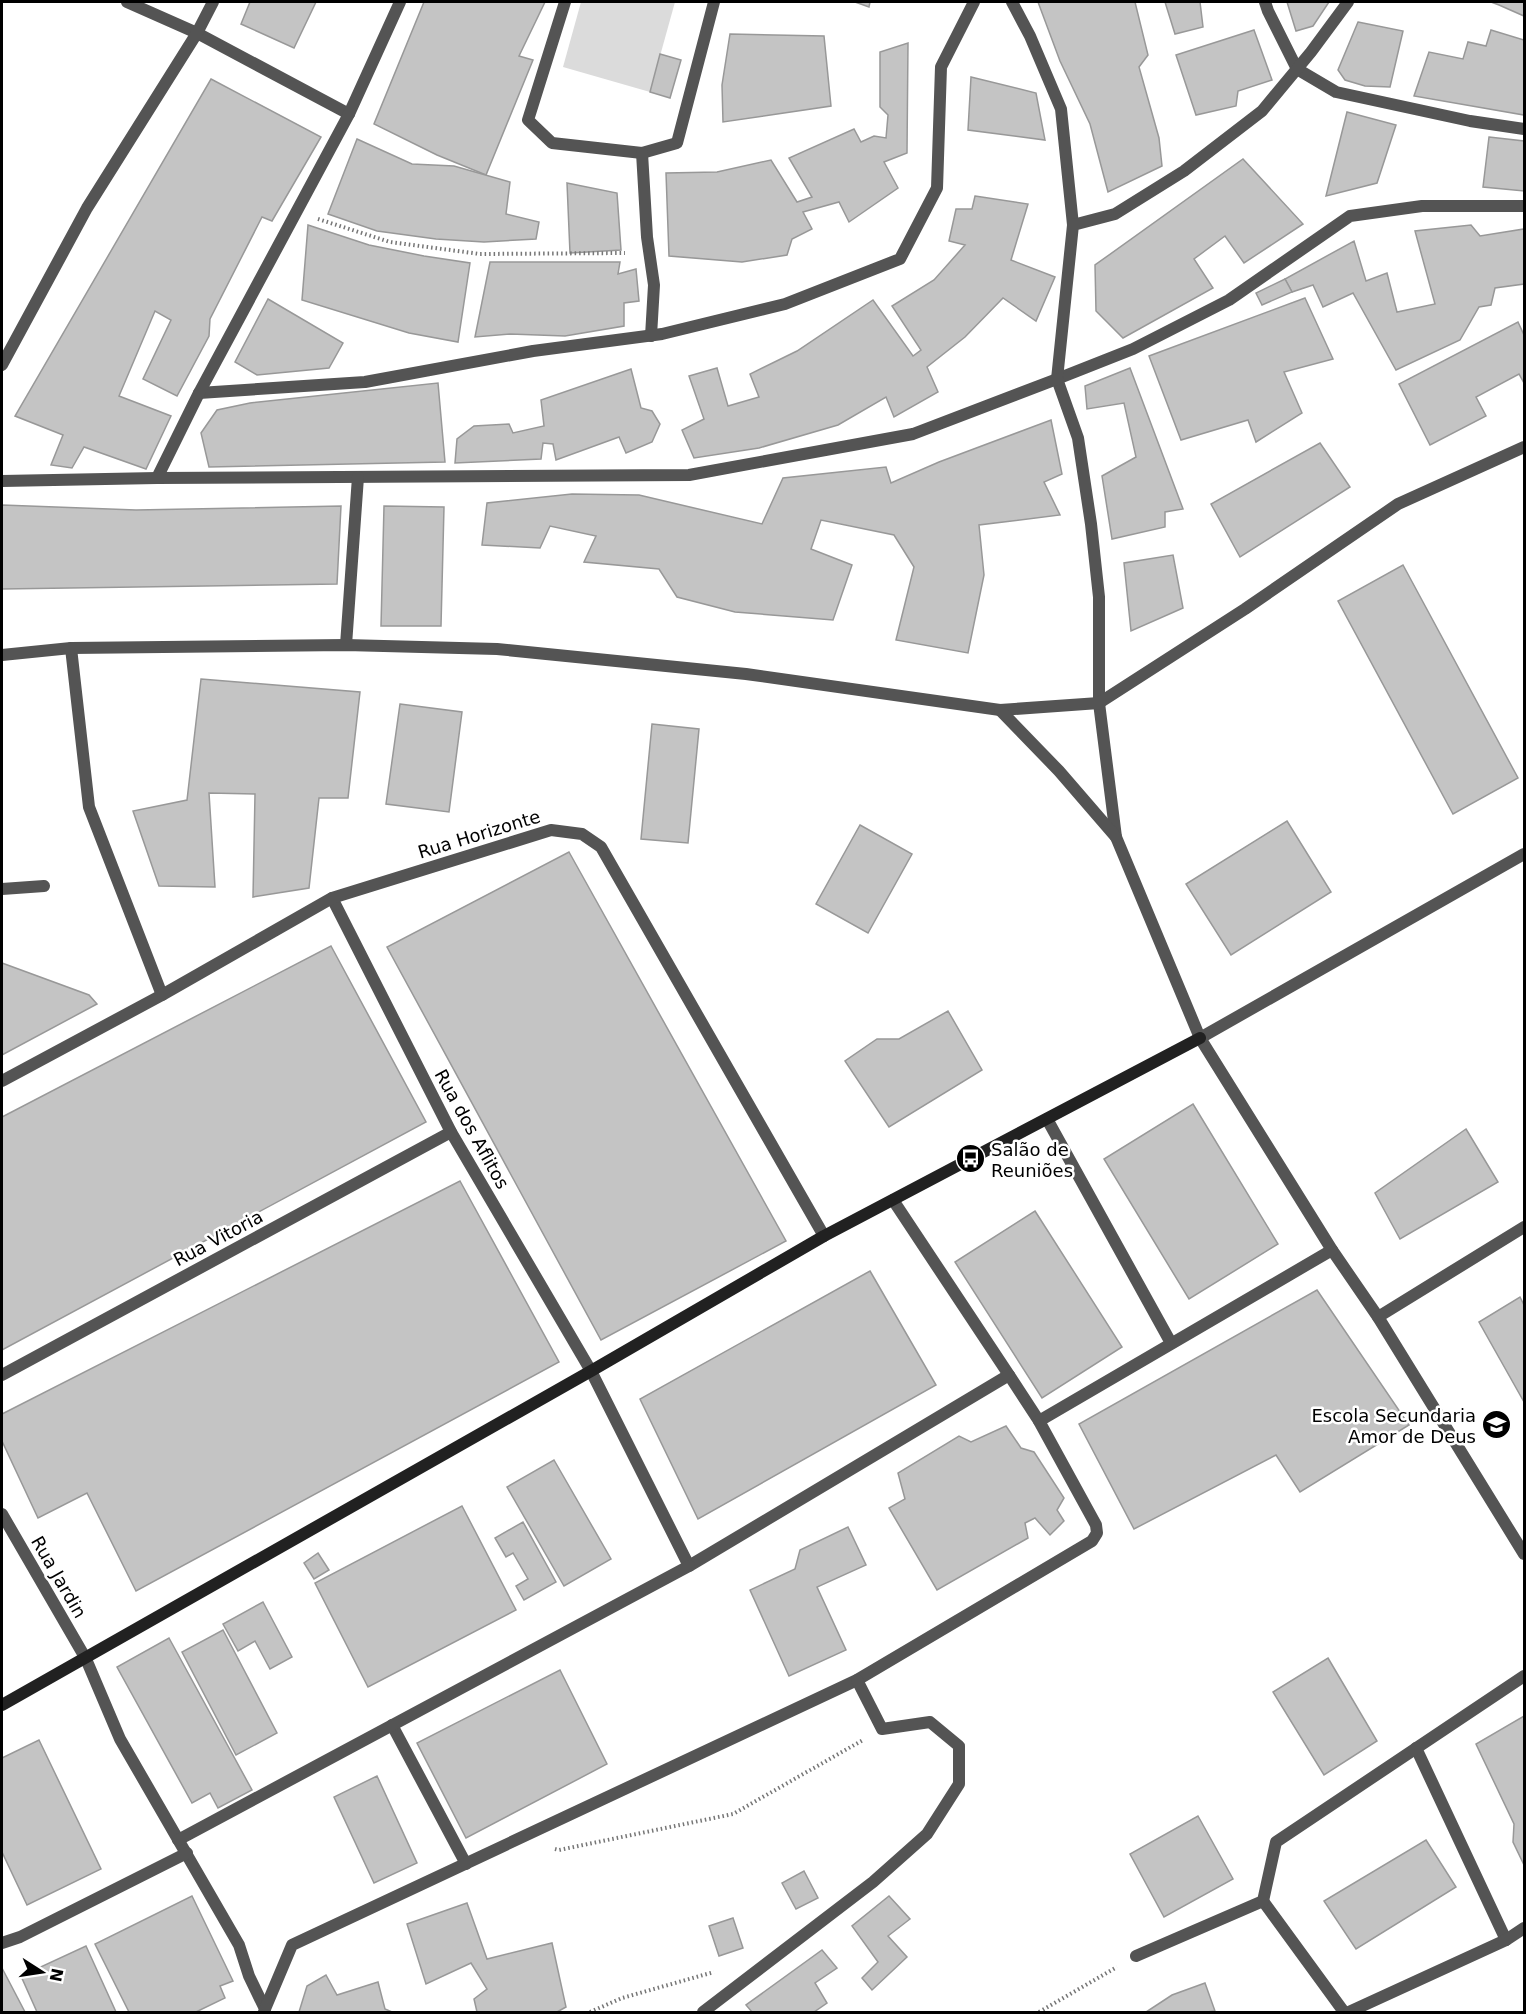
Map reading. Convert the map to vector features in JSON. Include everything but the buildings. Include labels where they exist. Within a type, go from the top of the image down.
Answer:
[{"type":"street","points":[[127,2],[197,33],[349,114]]},
{"type":"street","points":[[2,365],[87,208],[197,33],[213,2]]},
{"type":"street","points":[[157,478],[199,393],[349,114],[400,2]]},
{"type":"street","points":[[566,2],[528,120],[552,143],[642,153],[677,143],[714,2]]},
{"type":"street","points":[[199,393],[365,382],[533,351],[651,336],[785,304],[900,259],[937,188],[941,67],[974,2]]},
{"type":"street","points":[[1012,2],[1030,36],[1061,109],[1073,225],[1057,379],[1078,438],[1091,524],[1099,597],[1099,703],[1116,837],[1200,1038],[1332,1250],[1378,1317],[1524,1554]]},
{"type":"street","points":[[1265,2],[1297,69],[1336,92],[1470,121],[1524,129]]},
{"type":"street","points":[[1073,225],[1115,214],[1184,171],[1262,111],[1348,2]]},
{"type":"street","points":[[642,153],[649,252],[654,285],[651,336]]},
{"type":"street","points":[[2,481],[689,475],[913,434],[1057,379],[1133,349],[1229,300],[1350,216],[1422,206],[1524,206]]},
{"type":"street","points":[[2,655],[71,648],[346,645],[497,649],[746,675],[1000,710],[1099,703],[1245,609],[1398,504],[1524,447]]},
{"type":"street","points":[[346,645],[358,477]]},
{"type":"street","points":[[71,648],[89,807],[162,995]]},
{"type":"street","points":[[1000,710],[1059,771],[1116,837]]},
{"type":"street","name":"Rua Horizonte","points":[[2,1081],[162,995],[332,898],[551,830],[582,834],[601,847],[824,1236]]},
{"type":"street","points":[[2,1706],[824,1236],[1200,1038],[1524,854]]},
{"type":"street","points":[[2,889],[44,886]]},
{"type":"street","name":"Rua dos Aflitos","points":[[332,898],[451,1132],[591,1371],[689,1566]]},
{"type":"street","points":[[1047,1119],[1171,1343]]},
{"type":"street","name":"Rua Vitoria","points":[[2,1375],[451,1132]]},
{"type":"street","points":[[265,2011],[292,1945],[857,1680],[1092,1541],[1097,1533],[1096,1525],[1039,1421],[892,1200]]},
{"type":"street","points":[[1378,1317],[1524,1227]]},
{"type":"street","points":[[1039,1421],[1332,1250]]},
{"type":"street","points":[[178,1840],[689,1566],[1009,1375]]},
{"type":"street","name":"Rua Jardin","points":[[2,1514],[86,1659],[120,1739],[239,1945],[249,1976],[265,2011]]},
{"type":"street","points":[[1524,1676],[1276,1842],[1263,1901],[1347,2013],[1506,1940],[1524,1928]]},
{"type":"street","points":[[703,2013],[873,1882],[927,1834],[958,1784],[959,1746],[930,1722],[882,1730],[857,1680]]},
{"type":"street","points":[[392,1725],[466,1864]]},
{"type":"street","points":[[1416,1748],[1506,1940]]},
{"type":"street","points":[[2,1943],[20,1937],[186,1853]]},
{"type":"street","points":[[1136,1956],[1263,1901]]},
{"type":"path","points":[[297,211],[390,242],[480,254],[649,252]]},
{"type":"path","points":[[514,1842],[559,1850],[734,1814],[882,1730]]},
{"type":"path","points":[[1039,2013],[1136,1956]]},
{"type":"path","points":[[590,2013],[622,1998],[712,1971],[742,1984]]},
{"type":"shaded area","points":[[581,2],[675,2],[650,92],[563,67]]},
{"type":"place","name":"Salão de Reuniões","points":[[970,1159]]},
{"type":"place","name":"Escola Secundaria Amor de Deus","points":[[1497,1425]]}]
